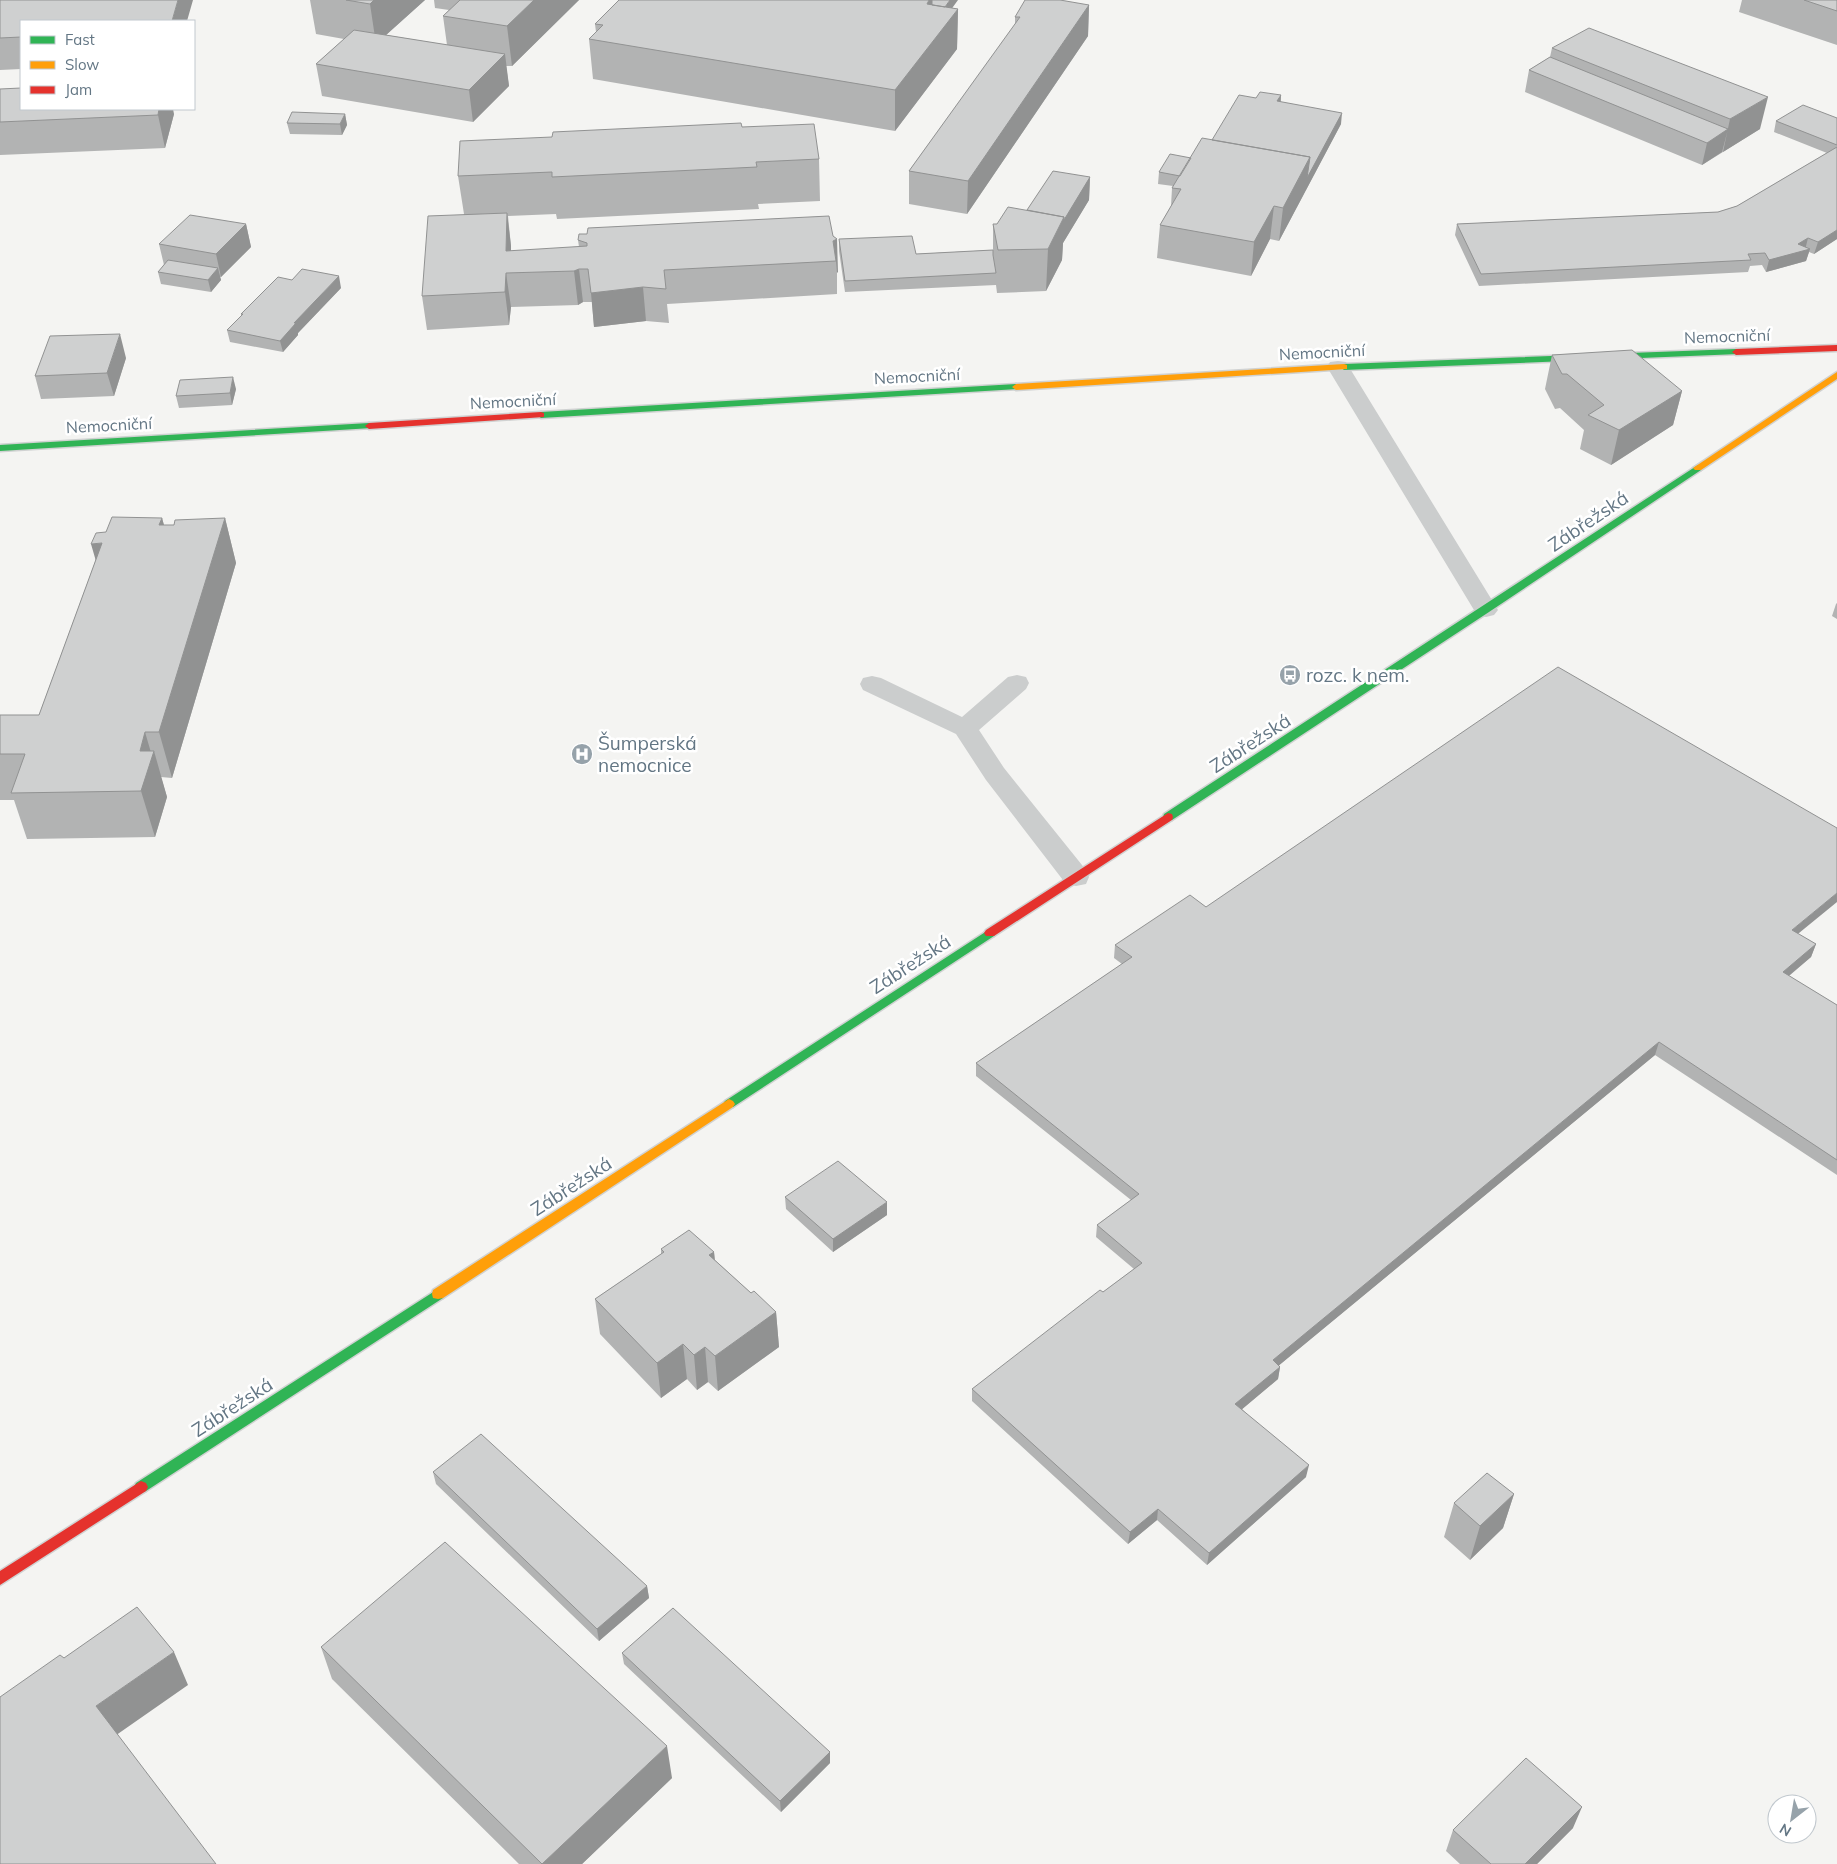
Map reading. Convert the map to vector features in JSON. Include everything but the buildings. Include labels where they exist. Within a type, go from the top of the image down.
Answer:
[{"type":"street","name":"Nemocniční","points":[[0,448],[1338,367],[1837,348]]},
{"type":"street","points":[[1338,367],[1486,610]]},
{"type":"street","name":"Zábřežská","points":[[0,1578],[1486,610],[1837,375]]},
{"type":"street","points":[[965,728],[1018,683]]},
{"type":"street","points":[[872,684],[965,728],[995,774],[1076,877]]},
{"type":"traffic: fast","points":[[1344,367],[1736,352]]},
{"type":"traffic: fast","points":[[541,415],[1016,387]]},
{"type":"traffic: fast","points":[[0,448],[369,426]]},
{"type":"traffic: fast","points":[[1168,817],[1486,610],[1698,468]]},
{"type":"traffic: fast","points":[[729,1104],[990,933]]},
{"type":"traffic: fast","points":[[141,1487],[438,1294]]},
{"type":"traffic: slow","points":[[1016,387],[1344,367]]},
{"type":"traffic: slow","points":[[1698,468],[1837,375]]},
{"type":"traffic: slow","points":[[438,1294],[729,1104]]},
{"type":"traffic: jam","points":[[1736,352],[1837,348]]},
{"type":"traffic: jam","points":[[369,426],[541,415]]},
{"type":"traffic: jam","points":[[990,933],[1168,817]]},
{"type":"traffic: jam","points":[[0,1579],[141,1487]]},
{"type":"place","name":"rozc. k nem.","points":[[1290,675]]},
{"type":"place","name":"Šumperská nemocnice","points":[[582,754]]}]
